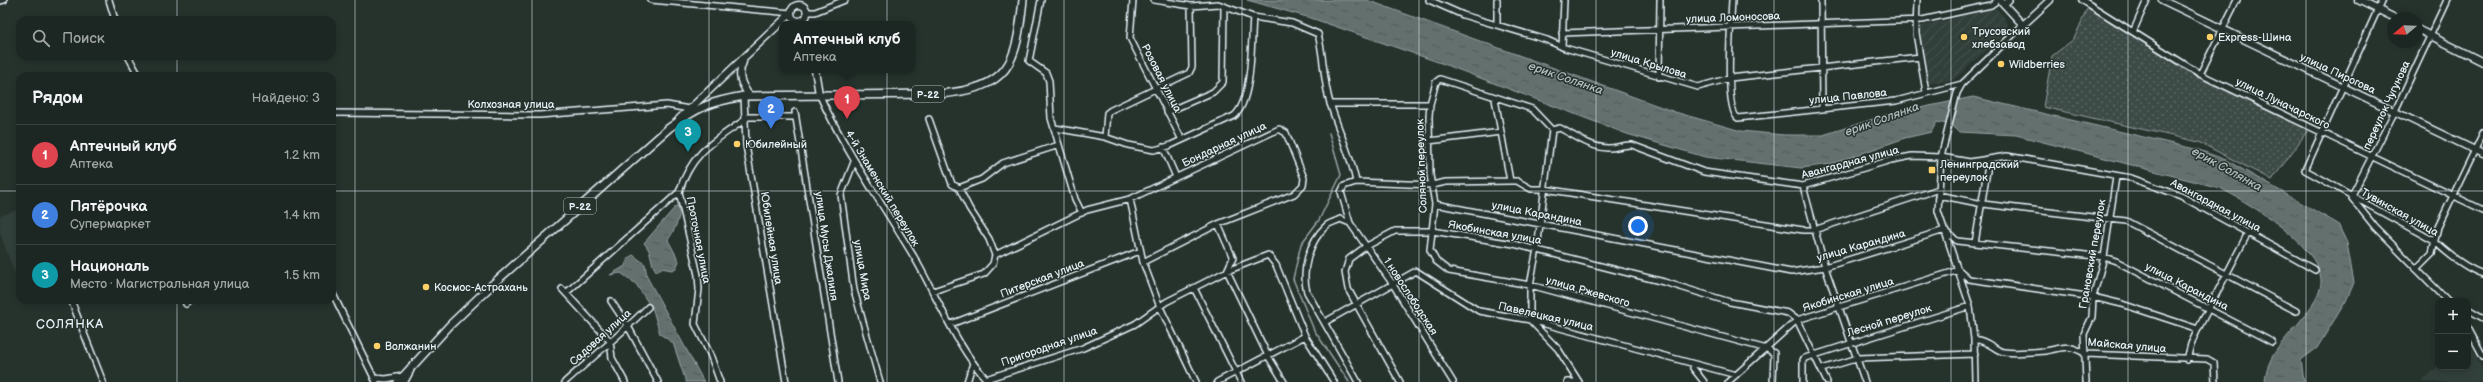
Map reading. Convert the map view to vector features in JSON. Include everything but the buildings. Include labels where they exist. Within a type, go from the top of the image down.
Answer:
[{"type":"highway","name":"Р-22","points":[[398,382],[404,379],[412,366],[450,325],[494,283],[669,128],[704,105],[747,96],[819,94],[939,94],[970,90],[1000,77],[1012,60],[1019,36],[1023,0]]},
{"type":"main road","points":[[796,0],[792,11],[797,21],[803,20],[806,12]]},
{"type":"main road","points":[[803,0],[808,21]]},
{"type":"main road","points":[[2003,1],[2023,25],[2050,0]]},
{"type":"main road","name":"улица Пирогова","points":[[2162,0],[2483,154]]},
{"type":"main road","points":[[2358,0],[2387,14]]},
{"type":"main road","points":[[782,21],[799,6],[806,12]]},
{"type":"main road","points":[[669,128],[779,24]]},
{"type":"main road","points":[[2423,32],[2483,62]]},
{"type":"main road","points":[[747,96],[740,75],[744,61],[750,53]]},
{"type":"main road","points":[[816,73],[819,94]]},
{"type":"street","points":[[0,1],[4,0]]},
{"type":"street","points":[[109,0],[114,16]]},
{"type":"street","points":[[651,0],[792,11]]},
{"type":"street","points":[[806,12],[816,12],[845,0]]},
{"type":"street","points":[[1041,0],[1029,61],[1046,73],[1049,81],[1051,118],[1075,199],[1082,213]]},
{"type":"street","name":"Розовая улица","points":[[1133,0],[1130,38],[1182,140]]},
{"type":"street","points":[[1154,0],[1191,6],[1210,4],[1224,6],[1253,17],[1292,23],[1318,34],[1320,39],[1324,80],[1330,104],[1353,165],[1356,182],[1432,185],[1446,182],[1510,180],[1517,181],[1530,189],[1545,189],[1814,230],[1938,192],[1983,204],[2108,218],[2134,224],[2296,311]]},
{"type":"street","name":"улица Крылова","points":[[1431,0],[1463,15],[1562,47],[1698,87],[1730,78],[1920,57]]},
{"type":"street","points":[[1497,0],[1497,25]]},
{"type":"street","points":[[1562,47],[1564,0]]},
{"type":"street","points":[[1659,76],[1660,0]]},
{"type":"street","points":[[1730,78],[1732,0]]},
{"type":"street","points":[[1821,0],[1820,24],[1822,108]]},
{"type":"street","points":[[1917,0],[1918,20],[1916,27],[1926,92]]},
{"type":"street","name":"улица Луначарского","points":[[2082,0],[2200,74],[2483,210]]},
{"type":"street","points":[[2133,32],[2147,0]]},
{"type":"street","points":[[2200,74],[2221,29],[2237,0]]},
{"type":"street","points":[[2323,133],[2382,0]]},
{"type":"street","name":"переулок Чугунова","points":[[2351,197],[2395,112],[2447,0]]},
{"type":"street","name":"улица Ломоносова","points":[[1562,33],[1918,20],[1991,5],[2003,1]]},
{"type":"street","points":[[1105,137],[1108,113],[1122,103],[1186,75],[1191,70],[1191,6]]},
{"type":"street","points":[[1168,112],[1213,92],[1221,86],[1223,82],[1224,6]]},
{"type":"street","points":[[1055,128],[1105,137],[1128,145],[1154,150],[1182,140],[1234,116],[1240,110],[1247,90],[1253,17]]},
{"type":"street","points":[[1975,382],[1975,354],[1970,306],[1938,211],[1941,157],[1957,93],[1962,84],[2023,25]]},
{"type":"street","points":[[130,60],[137,72]]},
{"type":"street","name":"улица Павлова","points":[[1730,78],[1732,111],[1735,117],[1741,119],[1822,108],[1896,101],[1926,92],[1962,84]]},
{"type":"street","name":"Соляной переулок","points":[[1432,231],[1435,204],[1432,185],[1429,140],[1430,104],[1434,85],[1440,79],[1495,99]]},
{"type":"street","name":"4-й Знаменский переулок","points":[[819,94],[854,162],[933,291],[973,363],[988,380]]},
{"type":"street","name":"Юбилейная улица","points":[[747,96],[746,145],[786,382]]},
{"type":"street","points":[[1510,180],[1495,99],[1532,109],[1552,130],[1537,250],[1530,285],[1530,320],[1558,349],[1579,382]]},
{"type":"street","points":[[1330,104],[1430,104]]},
{"type":"street","name":"Колхозная улица","points":[[336,113],[539,115],[667,105],[689,109]]},
{"type":"street","name":"улица Мусы Джалиля","points":[[746,118],[796,115],[838,382]]},
{"type":"street","points":[[625,382],[612,358],[610,341],[564,291],[679,192],[691,163],[720,137],[746,118]]},
{"type":"street","points":[[928,119],[952,184],[959,188],[969,208],[989,239],[995,255],[993,264],[984,274],[933,291]]},
{"type":"street","name":"Авангардная улица","points":[[1552,130],[1560,128],[1589,143],[1606,148],[1632,145],[1704,172],[1803,186],[1891,160],[1912,156],[1941,157],[1970,162],[2007,156],[2142,181],[2181,196],[2315,270]]},
{"type":"street","name":"Бондарная улица","points":[[995,255],[1082,213],[1130,200],[1279,129],[1286,133],[1304,178],[1303,185],[1294,194],[1218,224]]},
{"type":"street","points":[[1429,140],[1501,132]]},
{"type":"street","name":"Тувинская улица","points":[[2323,133],[2305,170],[2351,197],[2434,241],[2447,253],[2483,274]]},
{"type":"street","points":[[2416,269],[2430,258],[2438,227],[2483,133]]},
{"type":"street","points":[[959,188],[982,179],[1003,163],[1059,145]]},
{"type":"street","points":[[1163,147],[1176,177]]},
{"type":"street","points":[[1975,243],[1983,204],[1989,159]]},
{"type":"street","name":"улица Мира","points":[[854,162],[841,196],[854,290],[880,382]]},
{"type":"street","name":"Грановский переулок","points":[[2086,382],[2084,334],[2092,317],[2093,297],[2104,257],[2108,218],[2116,177]]},
{"type":"street","name":"1 новослободская","points":[[1356,182],[1344,186],[1341,192],[1350,224],[1392,283],[1453,382]]},
{"type":"street","points":[[1803,186],[1825,267],[1840,306],[1865,382]]},
{"type":"street","name":"Проточная улица","points":[[679,192],[698,275],[699,289],[695,324],[710,354],[720,382]]},
{"type":"street","points":[[2351,197],[2375,227],[2445,298]]},
{"type":"street","points":[[1130,200],[1143,262],[1160,307],[1196,382]]},
{"type":"street","name":"улица Карандина","points":[[1435,204],[1791,272],[1825,267],[1945,230],[1957,241],[2104,257],[2209,308],[2272,342]]},
{"type":"street","points":[[1350,224],[1340,219],[1326,226],[1306,262],[1305,280],[1307,292],[1358,382]]},
{"type":"street","points":[[1143,262],[1218,224],[1233,258],[1227,271],[1268,356],[1284,382]]},
{"type":"street","name":"Якобинская улица","points":[[1400,382],[1345,283],[1345,267],[1349,260],[1365,247],[1395,231],[1432,231],[1514,244],[1664,282],[1730,302],[1788,313],[1797,320],[1959,270]]},
{"type":"street","name":"улица Ржевского","points":[[1432,231],[1431,254],[1446,269],[1530,285],[1766,349]]},
{"type":"street","points":[[2187,360],[2191,344],[2198,329],[2248,233]]},
{"type":"street","name":"Питерская улица","points":[[951,324],[1140,252]]},
{"type":"street","name":"Пригородная улица","points":[[988,380],[1083,348],[1135,324],[1160,307],[1194,288],[1262,255],[1268,255],[1276,264],[1305,336]]},
{"type":"street","points":[[1959,270],[1969,279],[2093,297],[2122,304],[2198,329]]},
{"type":"street","name":"Павелецкая улица","points":[[1325,322],[1392,283],[1416,271],[1479,312],[1530,320],[1736,376]]},
{"type":"street","points":[[1194,288],[1235,373],[1241,382]]},
{"type":"street","points":[[336,300],[375,380],[404,379]]},
{"type":"street","points":[[611,300],[629,328],[658,382]]},
{"type":"street","points":[[73,304],[103,382]]},
{"type":"street","name":"Лесной переулок","points":[[1814,354],[1970,306]]},
{"type":"street","name":"Садовая улица","points":[[565,382],[610,341],[629,328],[648,307]]},
{"type":"street","points":[[2471,311],[2483,318]]},
{"type":"street","points":[[1728,382],[1797,320],[1827,382]]},
{"type":"street","points":[[2471,333],[2483,354]]},
{"type":"street","points":[[1217,382],[1305,336],[1334,382]]},
{"type":"street","name":"Майская улица","points":[[1974,339],[1987,341],[1997,350],[2005,353],[2044,351],[2061,346],[2068,346],[2086,354],[2187,360],[2213,360],[2215,382]]},
{"type":"street","points":[[1766,349],[1774,353],[1774,382]]},
{"type":"street","points":[[1803,382],[1803,360],[1814,354]]},
{"type":"street","points":[[1822,370],[1858,358],[1975,354]]},
{"type":"street","points":[[967,382],[973,363]]},
{"type":"street","points":[[1693,368],[1704,382]]},
{"type":"street","points":[[1567,382],[1579,382]]},
{"type":"shaded area","points":[[2088,7],[2197,77],[2308,130],[2272,180],[2199,142],[2043,107],[2052,56],[2074,39]]},
{"type":"shaded area","name":"Трусовский хлебзавод","points":[[1996,8],[2005,18],[2008,31],[1953,80],[1928,84],[1919,31],[1922,26]]},
{"type":"shaded area","points":[[16,210],[16,276],[0,233],[0,216]]},
{"type":"shaded area","points":[[2471,345],[2483,370],[2483,382],[2422,382],[2435,369],[2471,370]]},
{"type":"water","name":"ерик Солянка","points":[[1247,0],[1367,0],[1675,112],[1741,131],[1784,135],[1823,135],[1886,115],[1973,97],[2199,150],[2226,160],[2338,224],[2347,243],[2354,283],[2346,301],[2317,348],[2301,360],[2304,382],[2265,382],[2268,366],[2276,351],[2308,311],[2318,295],[2321,283],[2318,269],[2310,255],[2298,241],[2265,215],[2220,188],[2016,135],[1959,132],[1952,125],[1937,122],[1931,132],[1905,138],[1831,164],[1801,168],[1705,157],[1627,134],[1441,63],[1314,19]]},
{"type":"water","points":[[677,205],[679,209],[678,218],[675,228],[668,240],[679,261],[676,268],[672,270],[661,268],[657,272],[653,265],[649,251],[644,243]]},
{"type":"water","points":[[633,255],[645,264],[647,277],[704,382],[686,382],[673,343],[660,334],[653,310],[636,284],[621,273],[610,275],[625,266],[628,258]]},
{"type":"waterway","points":[[1329,133],[1341,175],[1319,220],[1301,244],[1293,279],[1314,330],[1349,382]]},
{"type":"place","name":"Трусовский хлебзавод","points":[[1964,37]]},
{"type":"place","name":"Express-Шина","points":[[2210,37]]},
{"type":"place","name":"Wildberries","points":[[2001,64]]},
{"type":"place","name":"Аптечный клуб","points":[[847,119]]},
{"type":"place","name":"Пятёрочка","points":[[771,129]]},
{"type":"place","name":"Юбилейный","points":[[737,144]]},
{"type":"place","name":"Националь","points":[[688,152]]},
{"type":"place","name":"Ленинградский переулок","points":[[1932,170]]},
{"type":"place","name":"Космос-Астрахань","points":[[426,287]]},
{"type":"place","name":"Волжанин","points":[[377,346]]},
{"type":"district","name":"СОЛЯНКА","points":[[70,323]]}]
